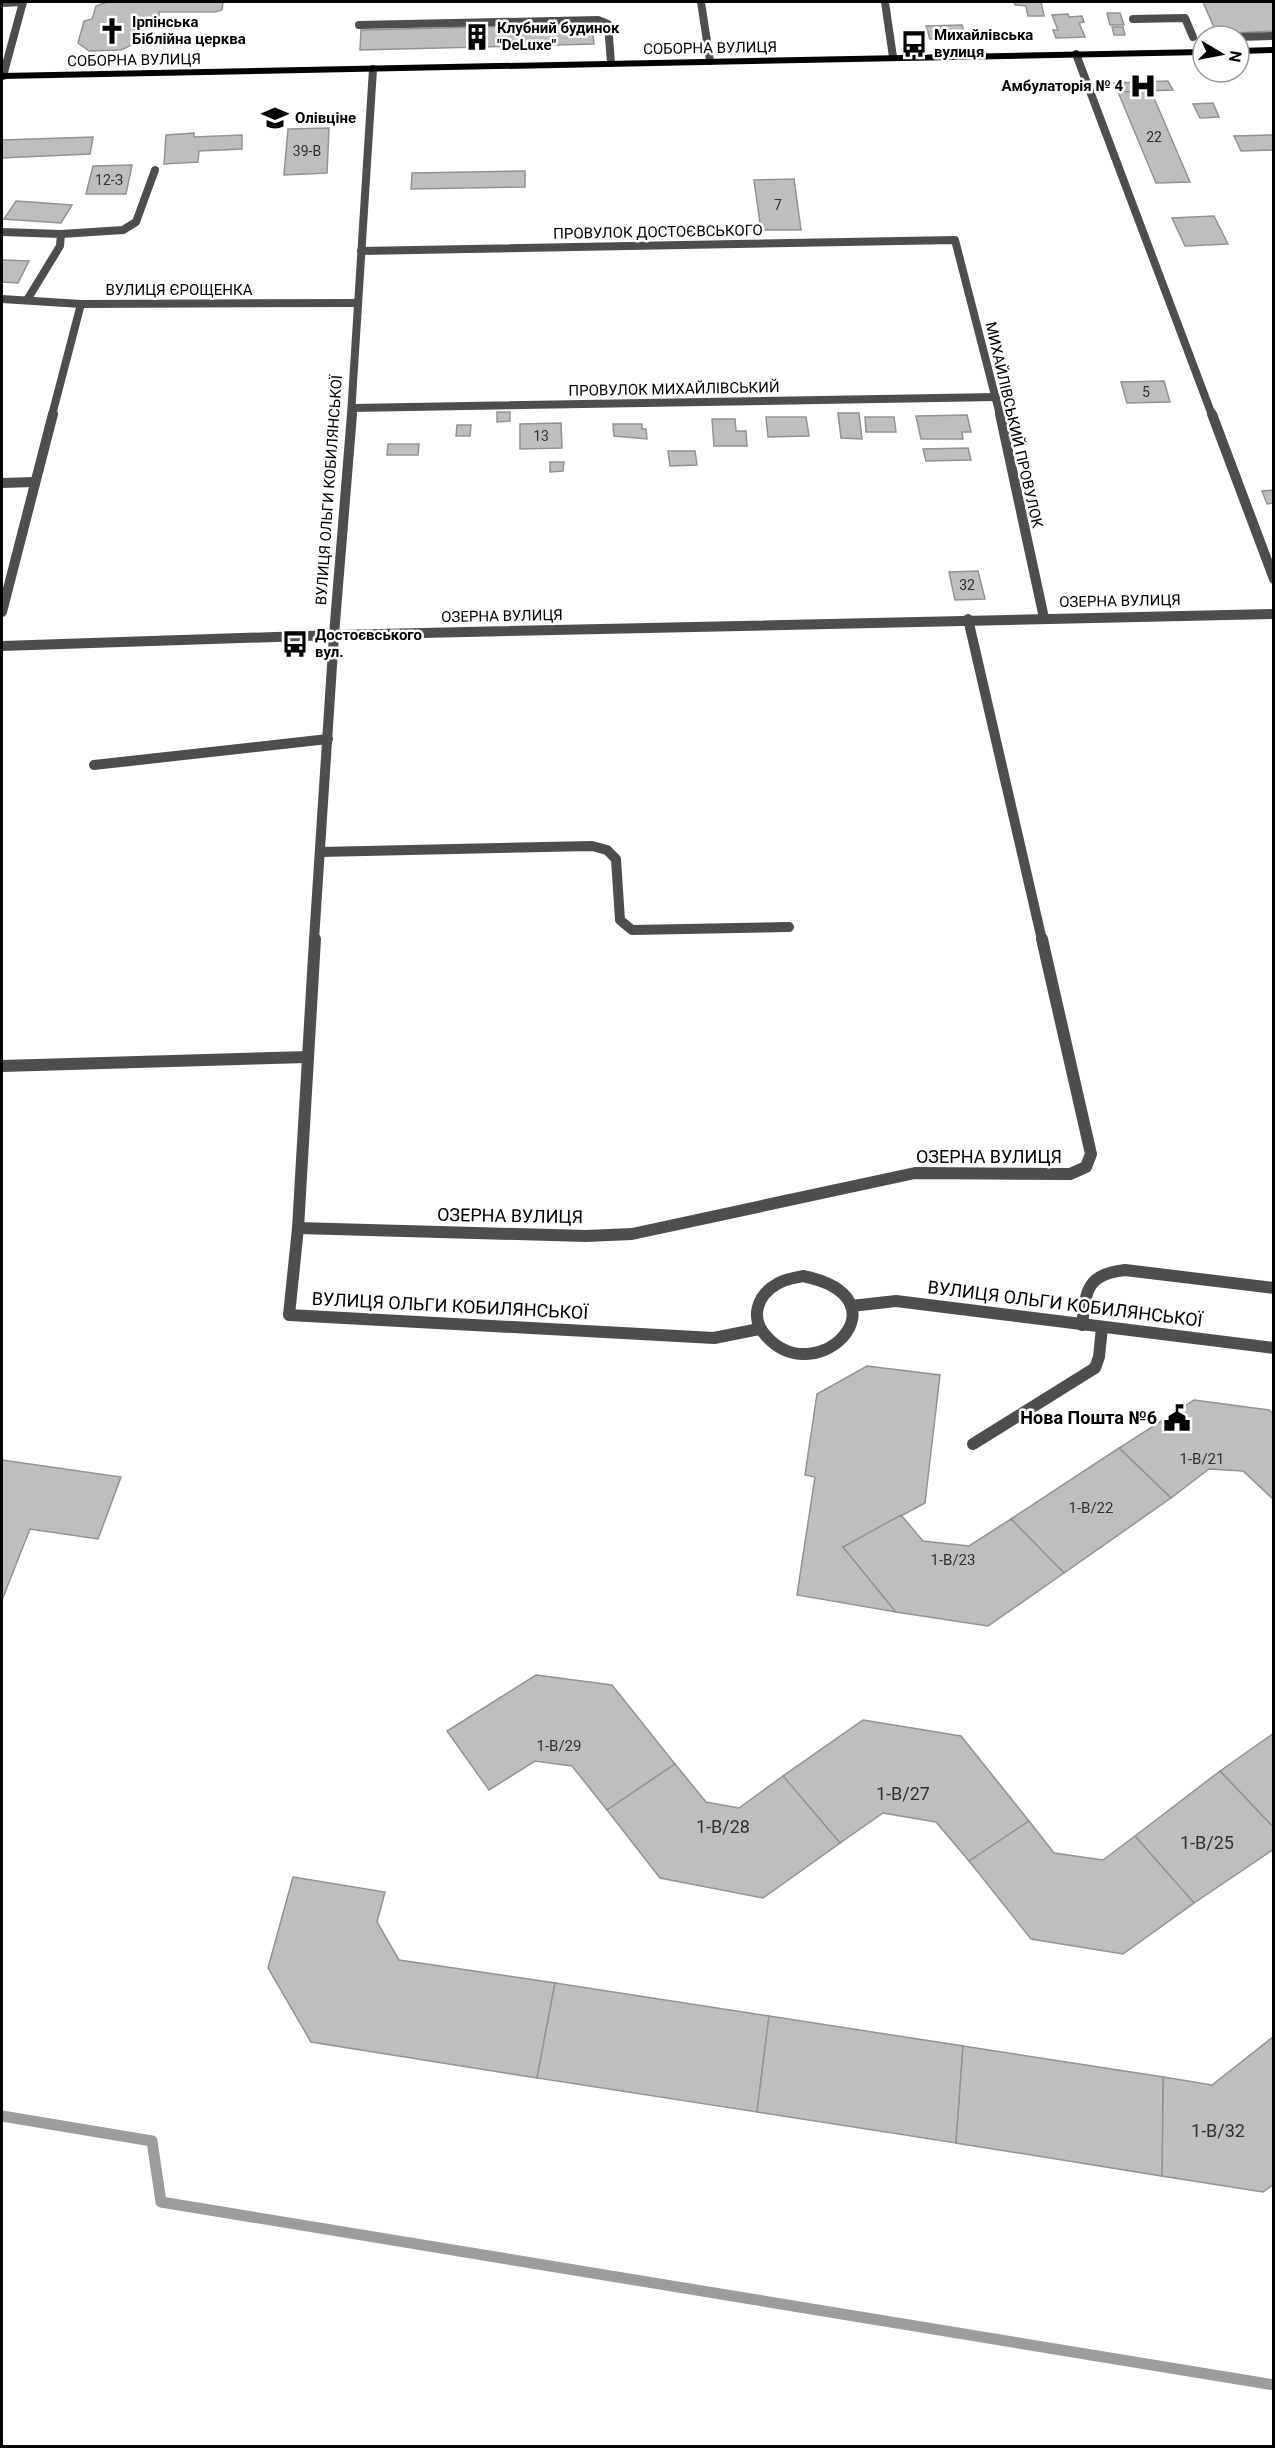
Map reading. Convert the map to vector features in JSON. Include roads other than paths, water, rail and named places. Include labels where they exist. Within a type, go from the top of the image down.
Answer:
[{"type":"main road","points":[[1251,51],[1274,50]]},
{"type":"main road","name":"СОБОРНА ВУЛИЦЯ","points":[[2,76],[1191,52]]},
{"type":"street","points":[[2,3],[23,2],[2,76]]},
{"type":"street","points":[[701,2],[710,61]]},
{"type":"street","points":[[885,2],[893,57]]},
{"type":"street","points":[[1133,20],[1185,18],[1191,33]]},
{"type":"street","points":[[359,25],[598,20],[608,24],[611,63]]},
{"type":"street","points":[[1251,37],[1274,36]]},
{"type":"street","points":[[1076,54],[1274,579]]},
{"type":"street","name":"ВУЛИЦЯ ОЛЬГИ КОБИЛЯНСЬКОЇ","points":[[373,69],[352,408],[334,635],[298,1228],[289,1315],[714,1338],[759,1329]]},
{"type":"street","points":[[2,232],[61,234],[123,230],[131,227],[136,222],[155,170]]},
{"type":"street","points":[[27,300],[60,246],[61,234]]},
{"type":"street","name":"ПРОВУЛОК ДОСТОЄВСЬКОГО","points":[[361,251],[955,240]]},
{"type":"street","name":"МИХАЙЛІВСЬКИЙ ПРОВУЛОК","points":[[955,240],[996,397],[1044,618]]},
{"type":"street","name":"ВУЛИЦЯ ЄРОЩЕНКА","points":[[2,299],[81,304],[357,303]]},
{"type":"street","points":[[2,612],[81,304]]},
{"type":"street","name":"ПРОВУЛОК МИХАЙЛІВСЬКИЙ","points":[[352,408],[996,397]]},
{"type":"street","points":[[2,483],[34,482]]},
{"type":"street","name":"ОЗЕРНА ВУЛИЦЯ","points":[[2,646],[334,635],[1274,614]]},
{"type":"street","name":"ОЗЕРНА ВУЛИЦЯ","points":[[298,1228],[586,1236],[632,1234],[915,1173],[1070,1174],[1086,1167],[1091,1154],[968,620]]},
{"type":"street","points":[[94,765],[328,739]]},
{"type":"street","points":[[321,852],[592,846],[607,850],[616,859],[620,920],[632,930],[789,927]]},
{"type":"street","points":[[2,1066],[307,1057]]},
{"type":"street","points":[[1082,1324],[1089,1283],[1100,1274],[1110,1271],[1125,1270],[1274,1288]]},
{"type":"street","points":[[803,1276],[818,1278],[833,1284],[844,1294],[851,1306],[853,1318],[849,1331],[841,1342],[828,1350],[805,1353],[781,1348],[768,1340],[759,1329],[755,1317],[756,1304],[762,1293],[773,1284],[786,1278],[803,1276]]},
{"type":"street","name":"ВУЛИЦЯ ОЛЬГИ КОБИЛЯНСЬКОЇ","points":[[851,1306],[896,1301],[1274,1348]]},
{"type":"street","points":[[973,1444],[1095,1368],[1099,1357],[1102,1327]]},
{"type":"waterway","points":[[2,2116],[152,2141],[161,2202],[1274,2385]]},
{"type":"place","name":"Ірпінська Біблійна церква","points":[[112,31]]},
{"type":"place","name":"Клубний будинок \"DeLuxe\"","points":[[477,37]]},
{"type":"place","name":"Михайлівська вулиця","points":[[914,44]]},
{"type":"place","name":"Амбулаторія № 4","points":[[1143,86]]},
{"type":"place","name":"Олівціне","points":[[275,118]]},
{"type":"place","name":"Достоєвського вул.","points":[[295,644]]},
{"type":"place","name":"Нова Пошта №6","points":[[1177,1418]]}]
